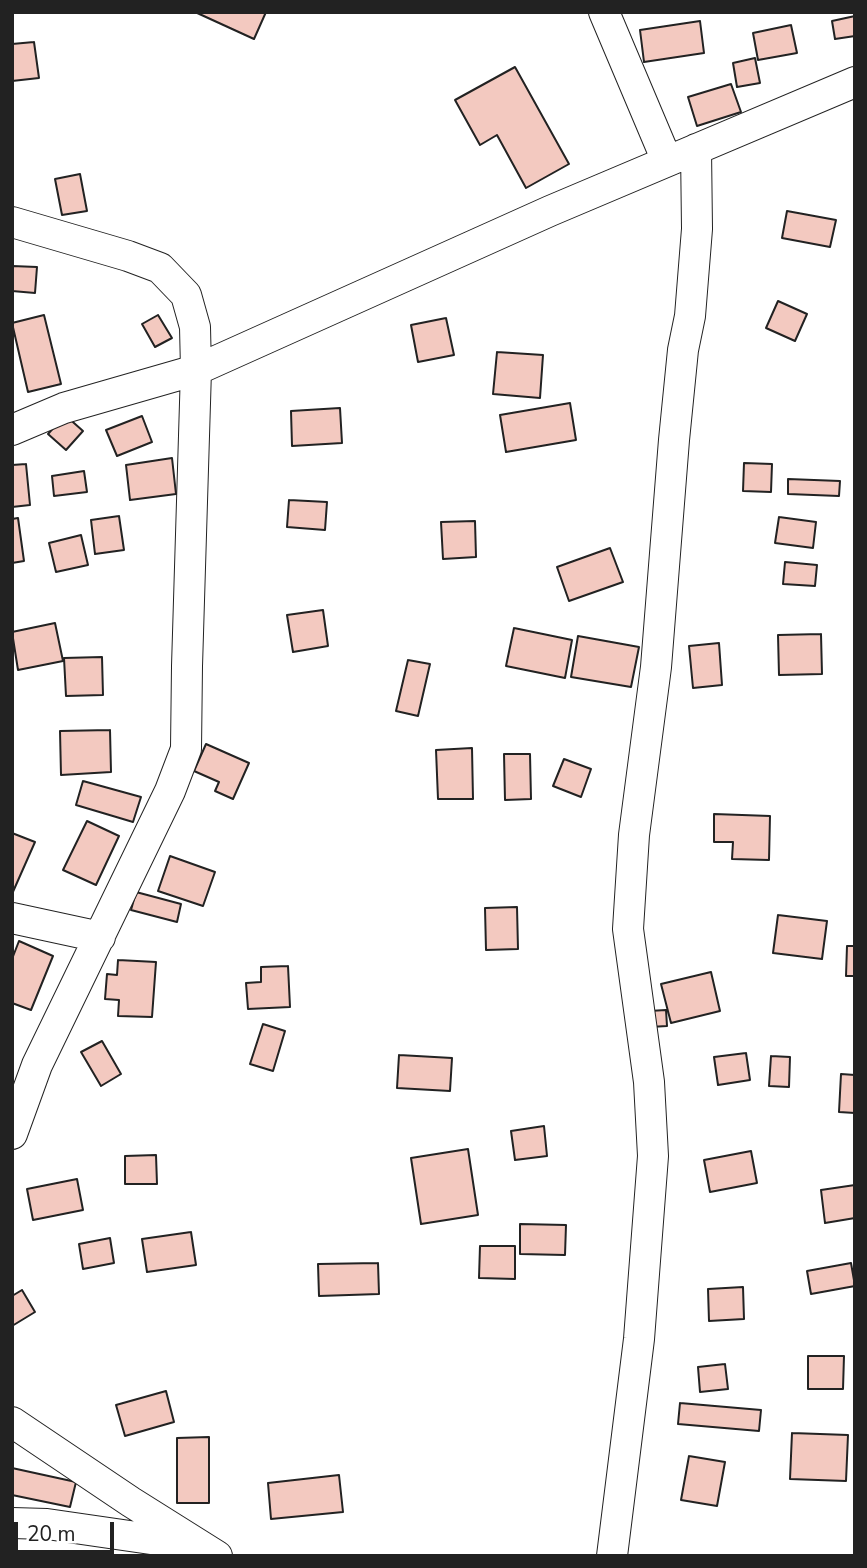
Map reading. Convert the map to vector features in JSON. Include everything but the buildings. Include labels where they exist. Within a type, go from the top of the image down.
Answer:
[{"type":"street","points":[[604,12],[667,162]]},
{"type":"street","points":[[12,430],[64,408],[196,370],[550,211],[855,82]]},
{"type":"street","points":[[612,1556],[639,1339],[653,1156],[649,1082],[628,929],[634,835],[656,667],[675,427],[683,349],[690,316],[697,229],[696,149]]},
{"type":"street","points":[[12,222],[160,268],[186,295],[195,327],[196,370],[186,749],[170,791],[37,1065],[12,1134]]},
{"type":"street","points":[[12,918],[100,937]]},
{"type":"street","points":[[12,1422],[209,1551]]},
{"type":"street","points":[[12,1523],[47,1524],[141,1535],[209,1551]]}]
